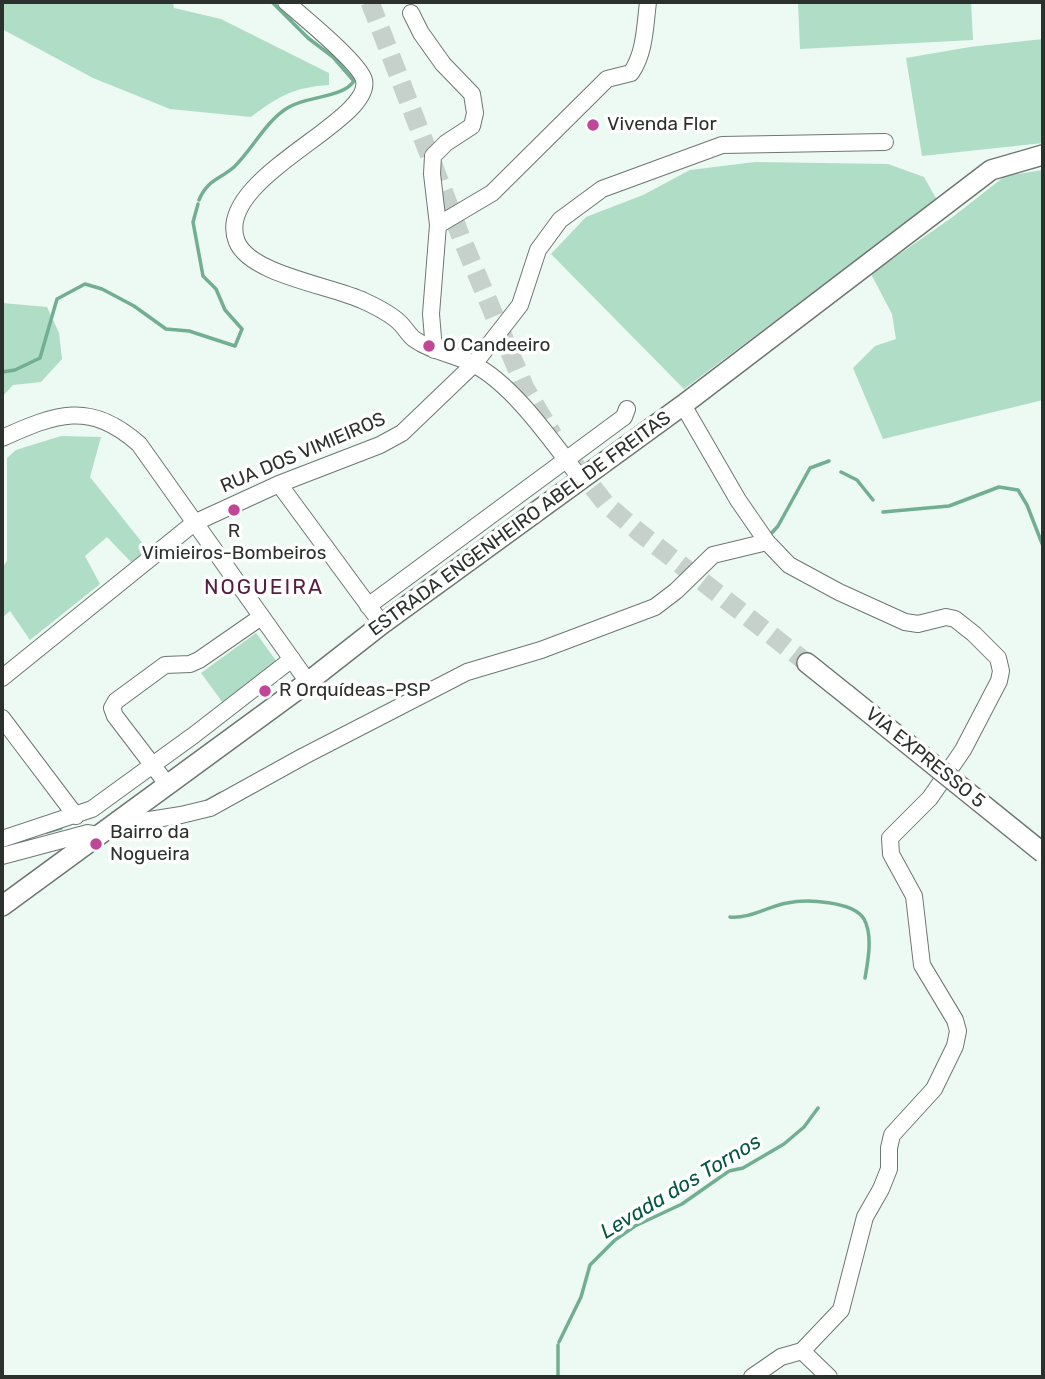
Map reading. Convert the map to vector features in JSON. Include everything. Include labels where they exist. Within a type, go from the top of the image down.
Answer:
[{"type":"main road","name":"ESTRADA ENGENHEIRO ABEL DE FREITAS","points":[[2,906],[683,405],[991,170],[1043,155]]},
{"type":"main road","name":"VIA EXPRESSO 5","points":[[807,663],[1043,853]]},
{"type":"street","points":[[286,2],[355,65],[364,79],[364,90],[343,116],[282,162],[253,190],[236,216],[234,226],[238,244],[268,269],[362,300],[391,316],[413,339],[434,350],[474,364],[524,407],[582,479]]},
{"type":"street","points":[[438,225],[492,193],[607,79],[631,73],[642,48],[648,2]]},
{"type":"street","points":[[411,13],[421,33],[443,64],[472,94],[475,113],[472,126],[446,143],[433,156],[432,174],[438,225],[431,314],[434,350]]},
{"type":"street","name":"RUA DOS VIMIEIROS","points":[[2,678],[194,523],[279,484],[380,445],[401,433],[474,364],[520,305],[538,250],[560,220],[602,189],[722,145],[885,142]]},
{"type":"street","points":[[683,405],[738,500],[767,542],[789,565],[886,614],[918,624],[933,619],[955,619],[998,658],[1001,671],[999,681],[963,751],[930,798],[890,838],[891,854],[914,896],[922,965],[955,1020],[958,1031],[955,1046],[934,1089],[892,1135],[889,1169],[865,1217],[841,1310],[802,1351],[781,1357],[752,1377]]},
{"type":"street","points":[[368,606],[624,417],[627,409]]},
{"type":"street","points":[[2,438],[62,415],[101,419],[122,429],[139,444],[308,682]]},
{"type":"street","points":[[279,484],[382,624]]},
{"type":"street","points":[[120,820],[124,824],[210,808],[467,672],[541,650],[654,607],[676,591],[713,555],[767,542]]},
{"type":"street","points":[[167,784],[115,716],[112,708],[116,701],[165,665],[190,664],[199,660],[261,617]]},
{"type":"street","points":[[2,839],[92,810],[292,659]]},
{"type":"street","points":[[2,718],[76,816]]},
{"type":"street","points":[[2,856],[88,832],[99,835]]},
{"type":"street","points":[[802,1351],[829,1377]]},
{"type":"green space","points":[[2,2],[173,2],[174,8],[221,19],[329,73],[329,85],[287,94],[251,117],[170,109],[93,78],[2,29]]},
{"type":"green space","points":[[798,2],[971,2],[973,40],[800,49]]},
{"type":"green space","points":[[1043,39],[1043,143],[922,156],[906,58],[970,47]]},
{"type":"green space","points":[[755,162],[888,164],[924,177],[937,200],[684,389],[551,254],[586,217],[643,195],[690,170]]},
{"type":"green space","points":[[1043,170],[1043,400],[883,439],[853,368],[875,346],[896,339],[892,314],[871,274],[954,216],[1005,176]]},
{"type":"green space","points":[[2,303],[47,307],[59,333],[62,359],[41,382],[13,385],[2,397]]},
{"type":"green space","points":[[61,436],[101,437],[90,477],[148,550],[131,562],[107,537],[85,556],[100,584],[30,640],[10,611],[2,618],[2,568],[7,561],[7,458],[16,450]]},
{"type":"green space","points":[[256,633],[277,662],[223,703],[201,673]]},
{"type":"waterway","name":"Levada dos Tornos","points":[[199,200],[206,188],[234,167],[266,127],[281,113],[297,103],[342,91],[354,81],[333,57],[308,38],[272,2]]},
{"type":"waterway","points":[[2,372],[15,370],[40,358],[57,299],[85,284],[102,289],[134,306],[166,329],[189,331],[235,346],[242,329],[225,310],[216,289],[203,276],[193,222],[198,204]]},
{"type":"waterway","points":[[769,536],[778,526],[810,468],[829,461]]},
{"type":"waterway","points":[[841,472],[857,480],[873,500]]},
{"type":"waterway","points":[[883,512],[949,506],[999,487],[1018,490],[1027,505],[1043,546]]},
{"type":"waterway","points":[[203,803],[221,793]]},
{"type":"waterway","points":[[47,832],[61,828]]},
{"type":"waterway","name":"Levada dos Tornos","points":[[730,917],[744,916],[795,902],[828,903],[850,908],[858,913],[867,925],[869,948],[865,978]]},
{"type":"waterway","name":"Levada dos Tornos","points":[[559,1342],[581,1297],[590,1265],[615,1240],[635,1226],[682,1204],[729,1171],[743,1168],[784,1144],[804,1127],[818,1108]]},
{"type":"waterway","name":"Levada dos Tornos","points":[[558,1345],[558,1377]]},
{"type":"tunnel","points":[[370,2],[461,237],[525,388],[553,435]]},
{"type":"tunnel","points":[[575,465],[606,504],[807,663]]},
{"type":"place","name":"Vivenda Flor","points":[[593,125]]},
{"type":"place","name":"O Candeeiro","points":[[429,346]]},
{"type":"place","name":"R Vimieiros-Bombeiros","points":[[234,510]]},
{"type":"place","name":"R Orquídeas-PSP","points":[[265,691]]},
{"type":"place","name":"Bairro da Nogueira","points":[[96,844]]},
{"type":"district","name":"NOGUEIRA","points":[[264,588]]}]
